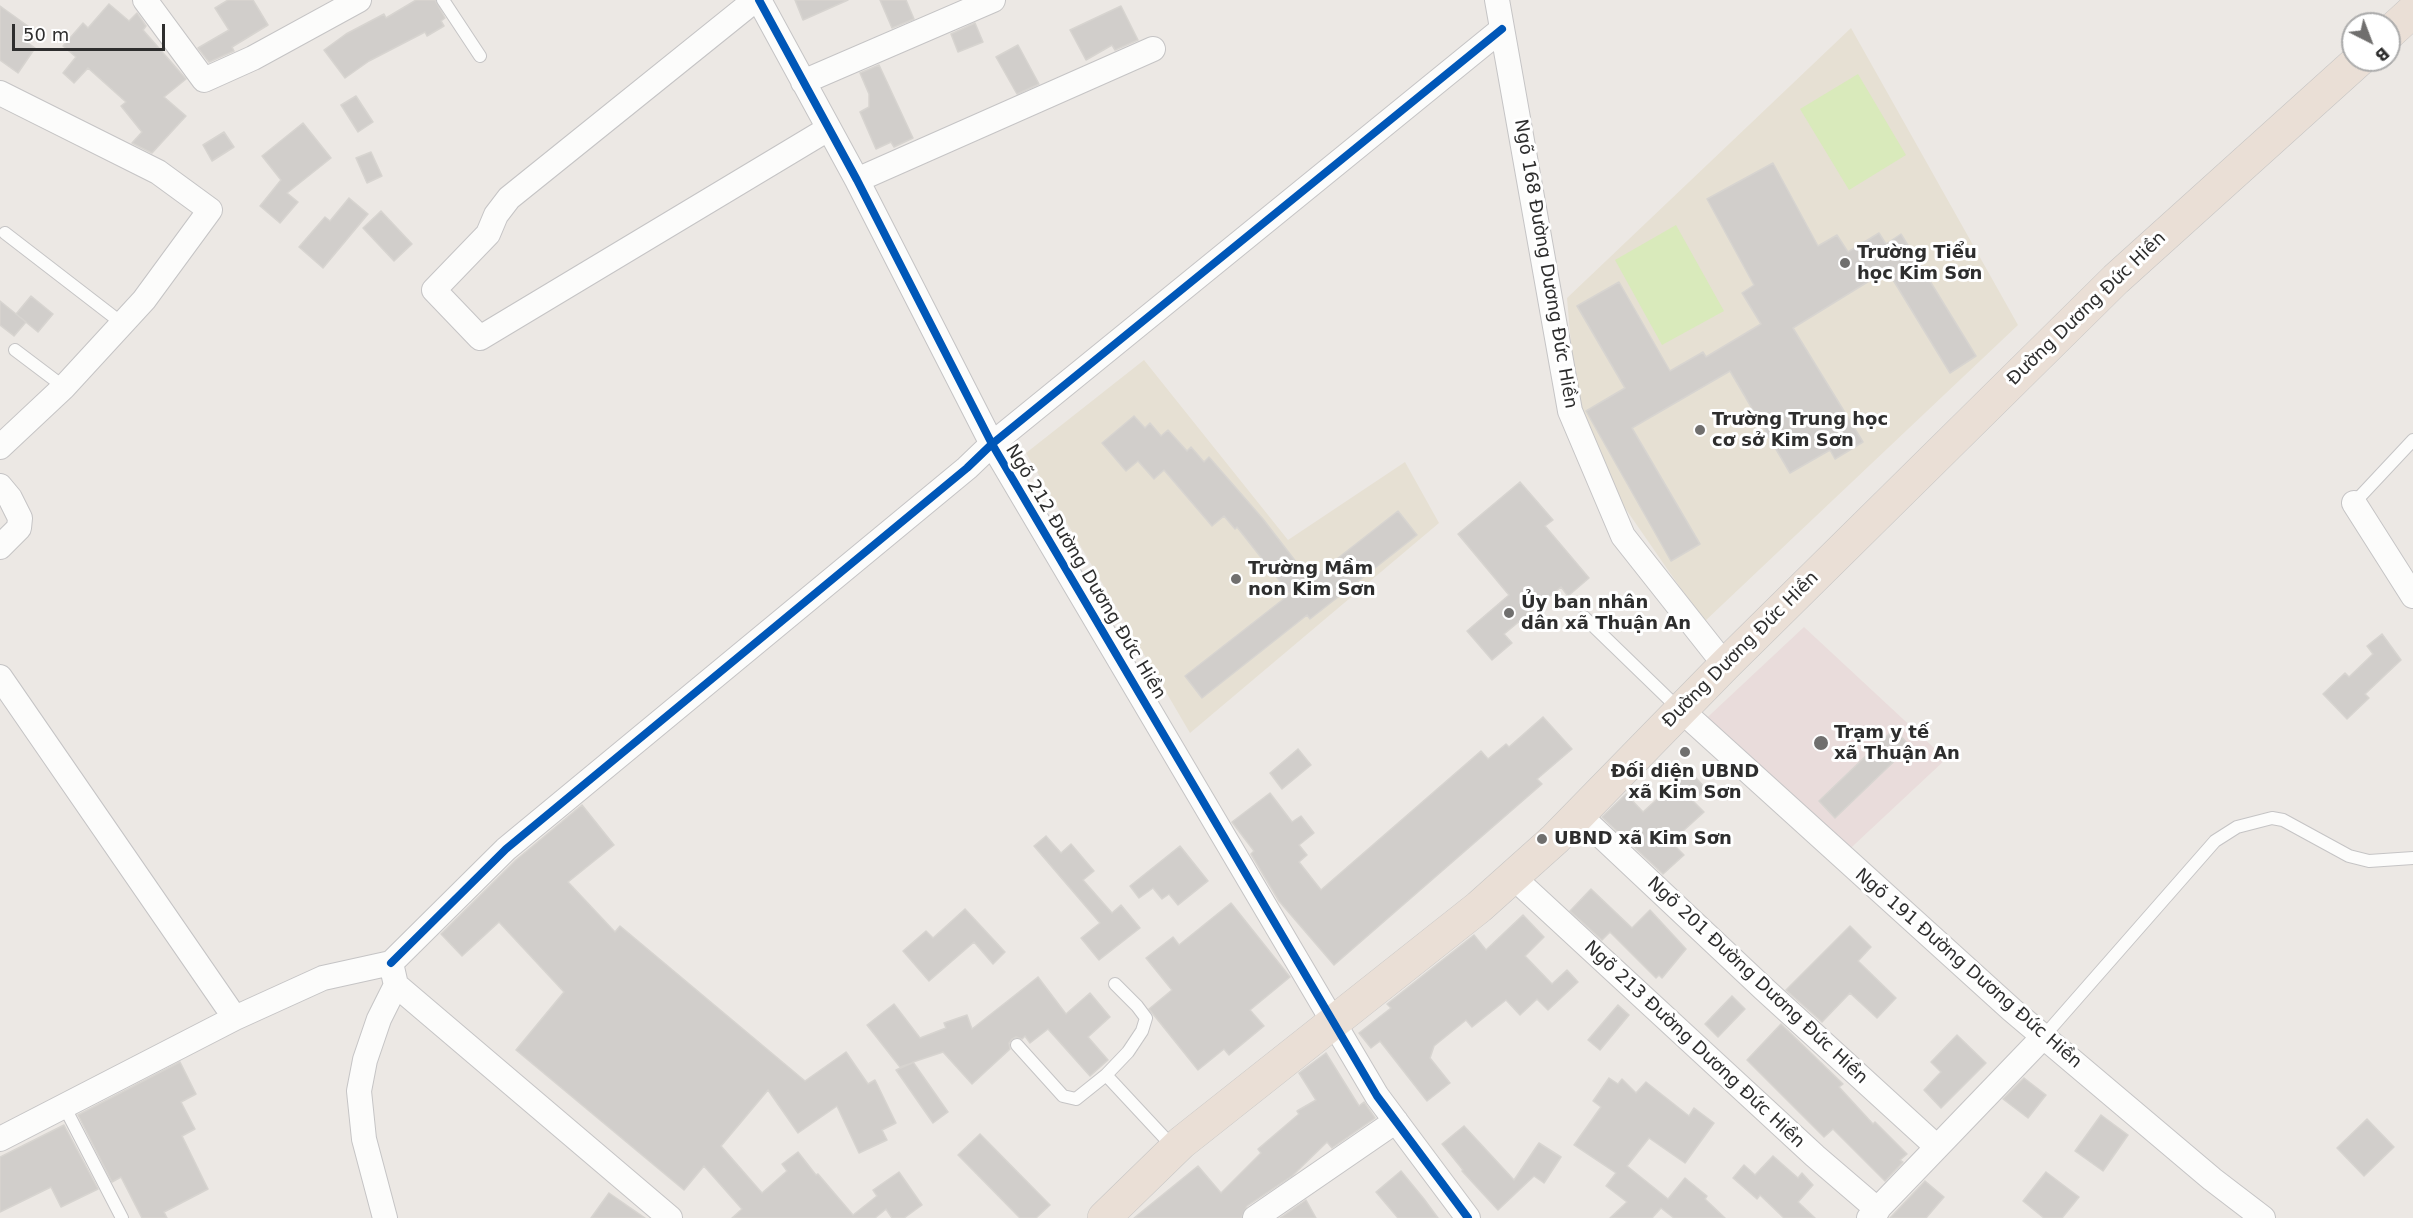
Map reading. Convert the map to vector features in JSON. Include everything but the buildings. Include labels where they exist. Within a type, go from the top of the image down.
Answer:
[{"type":"highway","points":[[2401,22],[2413,11]]},
{"type":"highway","name":"Đường Dương Đức Hiền","points":[[1104,1218],[1175,1149],[1479,907],[1513,877],[2116,279],[2346,72]]},
{"type":"street","points":[[145,0],[204,80],[253,58],[359,0]]},
{"type":"street","points":[[757,0],[509,198],[496,215],[488,234],[434,290],[480,338],[828,129]]},
{"type":"street","name":"Ngõ 212 Đường Dương Đức Hiền","points":[[757,0],[857,180],[992,444],[1377,1096],[1468,1218]]},
{"type":"street","points":[[803,82],[993,0]]},
{"type":"street","name":"Ngõ 168 Đường Dương Đức Hiền","points":[[1497,0],[1570,411],[1623,536],[1725,665]]},
{"type":"street","points":[[385,1218],[364,1139],[359,1091],[365,1060],[394,974],[506,849],[967,468],[992,444],[1502,29]]},
{"type":"street","points":[[857,180],[1153,49]]},
{"type":"street","points":[[0,93],[158,172],[210,210],[144,300],[123,324],[64,387],[1,444]]},
{"type":"street","points":[[0,486],[10,498],[20,518],[19,528],[0,547]]},
{"type":"street","points":[[2354,503],[2413,596]]},
{"type":"street","points":[[0,677],[235,1018]]},
{"type":"street","name":"Ngõ 191 Đường Dương Đức Hiền","points":[[1681,710],[1903,912],[2044,1036],[2212,1179],[2263,1218]]},
{"type":"street","name":"Ngõ 201 Đường Dương Đức Hiền","points":[[1578,814],[1764,989],[1937,1147]]},
{"type":"street","name":"Ngõ 213 Đường Dương Đức Hiền","points":[[1513,877],[1815,1156],[1873,1214]]},
{"type":"street","points":[[0,1139],[235,1018],[323,978],[394,974],[670,1218]]},
{"type":"street","points":[[1873,1214],[2044,1036]]},
{"type":"street","points":[[1255,1218],[1396,1121]]},
{"type":"lane","points":[[443,0],[480,56]]},
{"type":"lane","points":[[5,233],[123,324]]},
{"type":"lane","points":[[15,351],[64,387]]},
{"type":"lane","points":[[2354,503],[2413,440]]},
{"type":"lane","points":[[1584,617],[1681,710]]},
{"type":"lane","points":[[2044,1036],[2215,841],[2237,827],[2272,818],[2283,820],[2349,856],[2369,861],[2413,858]]},
{"type":"lane","points":[[1017,1045],[1063,1096],[1076,1099],[1106,1075],[1128,1052],[1142,1031],[1146,1018],[1115,984]]},
{"type":"lane","points":[[1106,1075],[1175,1149]]},
{"type":"lane","points":[[64,1106],[122,1218]]},
{"type":"shaded area","points":[[1851,28],[2018,325],[1704,622],[1598,469],[1575,390],[1567,298]]},
{"type":"shaded area","name":"Trường Mầm non Kim Sơn","points":[[1144,360],[1288,540],[1405,462],[1439,523],[1190,733],[1026,453]]},
{"type":"shaded area","name":"Trạm y tế xã Thuận An","points":[[1804,627],[1946,759],[1839,859],[1696,728]]},
{"type":"green space","points":[[1858,74],[1906,155],[1849,190],[1800,109]]},
{"type":"green space","points":[[1676,225],[1724,311],[1662,345],[1615,260]]},
{"type":"cycle path","points":[[759,0],[857,180],[992,444],[1377,1096],[1468,1218]]},
{"type":"cycle path","points":[[391,963],[506,849],[967,468],[992,444],[1502,29]]},
{"type":"place","name":"Trường Tiểu học Kim Sơn","points":[[1845,263]]},
{"type":"place","name":"Trường Trung học cơ sở Kim Sơn","points":[[1700,430]]},
{"type":"place","name":"Trường Mầm non Kim Sơn","points":[[1236,579]]},
{"type":"place","name":"Ủy ban nhân dân xã Thuận An","points":[[1509,613]]},
{"type":"place","name":"Trạm y tế xã Thuận An","points":[[1821,743]]},
{"type":"place","name":"Đối diện UBND xã Kim Sơn","points":[[1685,752]]},
{"type":"place","name":"UBND xã Kim Sơn","points":[[1542,839]]}]
